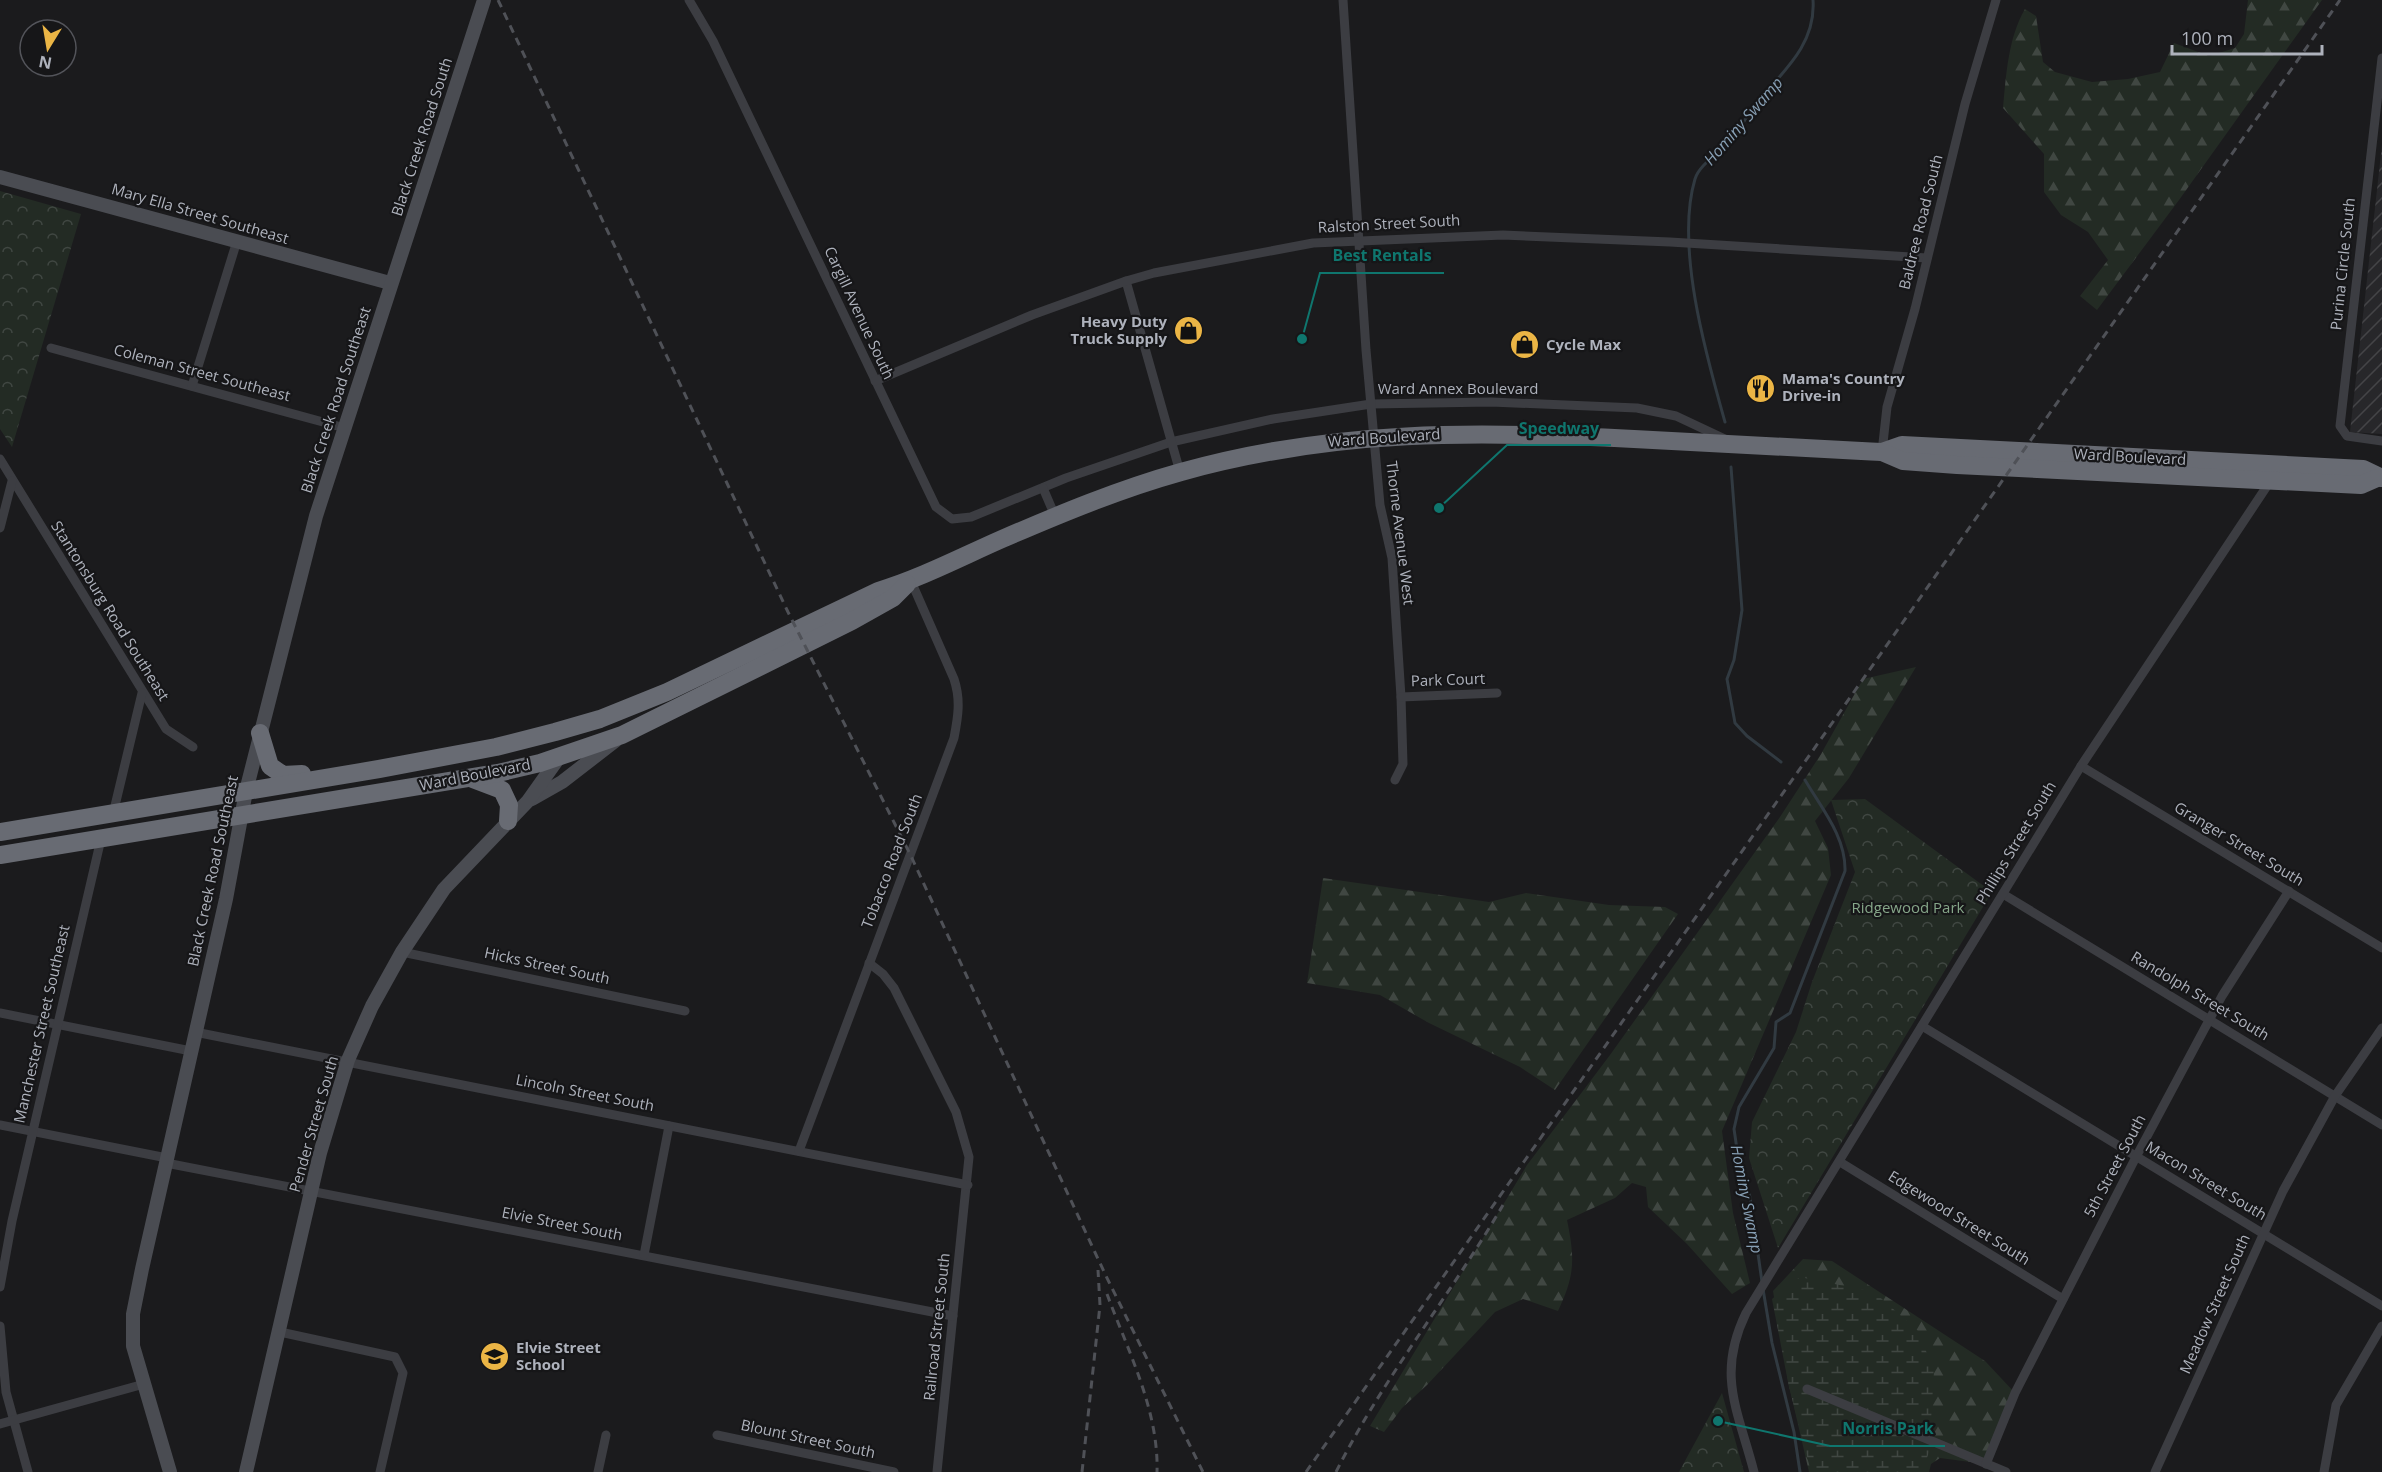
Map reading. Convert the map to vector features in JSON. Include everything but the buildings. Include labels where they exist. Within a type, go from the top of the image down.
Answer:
[{"type":"highway","name":"Ward Boulevard","points":[[0,855],[101,839],[243,804],[329,777],[467,752],[590,722],[667,692],[878,591],[911,581],[1055,516],[1180,472],[1273,451],[1374,437],[1486,433],[1882,452],[1903,461],[2270,481],[2361,485],[2380,478]]},
{"type":"highway","name":"Ward Boulevard","points":[[1882,452],[1902,445],[2363,469],[2380,478]]},
{"type":"highway","name":"Ward Boulevard","points":[[0,832],[112,814],[243,804],[468,778],[560,756],[622,735],[852,621],[893,598],[911,581]]},
{"type":"highway","points":[[560,756],[590,722]]},
{"type":"highway","points":[[260,733],[266,759],[276,772],[291,776],[315,772],[329,777]]},
{"type":"highway","points":[[19,852],[62,836],[399,776],[467,752]]},
{"type":"highway","points":[[468,778],[502,790],[509,805],[508,821]]},
{"type":"street","name":"Black Creek Road South","points":[[390,283],[484,0]]},
{"type":"street","name":"Cargill Avenue South","points":[[689,0],[713,41],[936,507],[952,519],[971,518],[1043,488]]},
{"type":"street","name":"Thorne Avenue West","points":[[1343,0],[1371,404],[1380,505],[1392,558],[1403,764],[1395,780]]},
{"type":"street","name":"Baldree Road South","points":[[1882,452],[1887,407],[1965,104],[1996,0]]},
{"type":"street","name":"Purina Circle South","points":[[2382,58],[2340,426],[2347,436],[2382,441]]},
{"type":"street","name":"Mary Ella Street Southeast","points":[[0,177],[390,283]]},
{"type":"street","name":"Ralston Street South","points":[[875,381],[1032,315],[1126,281],[1245,254],[1313,243],[1503,235],[1671,242],[1927,258]]},
{"type":"street","points":[[192,386],[237,242]]},
{"type":"street","points":[[1126,281],[1180,472]]},
{"type":"street","name":"Black Creek Road Southeast","points":[[170,1472],[133,1346],[133,1314],[226,900],[243,804],[260,733],[316,516],[390,283]]},
{"type":"street","name":"Coleman Street Southeast","points":[[51,348],[345,428]]},
{"type":"street","name":"Ward Annex Boulevard","points":[[1043,488],[1171,442],[1273,419],[1371,404],[1491,402],[1637,408],[1676,416],[1708,429],[1734,444]]},
{"type":"street","name":"Stantonsburg Road Southeast","points":[[0,459],[166,729],[193,747]]},
{"type":"street","name":"Phillips Street South","points":[[1754,1472],[1730,1374],[1736,1335],[1746,1313],[2081,766],[2281,465]]},
{"type":"street","points":[[0,528],[12,481]]},
{"type":"street","points":[[1043,488],[1055,516]]},
{"type":"street","name":"Tobacco Road South","points":[[799,1151],[954,738],[959,716],[958,693],[954,679],[911,581]]},
{"type":"street","points":[[112,814],[142,693]]},
{"type":"street","name":"Park Court","points":[[1401,697],[1497,693]]},
{"type":"street","name":"Pender Street South","points":[[528,801],[562,782],[622,735]]},
{"type":"street","name":"Pender Street South","points":[[246,1472],[328,1124],[348,1060],[372,1006],[402,952],[444,889],[528,801],[560,756]]},
{"type":"street","name":"Granger Street South","points":[[2081,766],[2382,948]]},
{"type":"street","name":"Manchester Street Southeast","points":[[0,1287],[32,1131],[101,839]]},
{"type":"street","name":"5th Street South","points":[[1986,1464],[2015,1393],[2136,1157],[2209,1019],[2289,891]]},
{"type":"street","name":"Randolph Street South","points":[[2003,894],[2382,1125]]},
{"type":"street","name":"Hicks Street South","points":[[402,952],[685,1011]]},
{"type":"street","name":"Railroad Street South","points":[[869,963],[883,974],[894,988],[956,1112],[969,1157],[968,1185],[937,1472]]},
{"type":"street","points":[[0,1013],[191,1051]]},
{"type":"street","name":"Macon Street South","points":[[1922,1026],[2382,1306]]},
{"type":"street","name":"Meadow Street South","points":[[2155,1472],[2263,1232],[2311,1137],[2335,1096],[2382,1028]]},
{"type":"street","name":"Lincoln Street South","points":[[195,1032],[348,1060],[968,1185]]},
{"type":"street","name":"Elvie Street South","points":[[0,1125],[312,1191],[953,1316]]},
{"type":"street","points":[[644,1255],[669,1126]]},
{"type":"street","name":"Edgewood Street South","points":[[1840,1162],[2063,1299]]},
{"type":"street","points":[[0,1326],[2,1375],[12,1421],[28,1472]]},
{"type":"street","points":[[2324,1472],[2336,1406],[2382,1326]]},
{"type":"street","points":[[280,1332],[395,1358],[401,1364],[403,1373],[380,1472]]},
{"type":"street","points":[[0,1424],[144,1384]]},
{"type":"street","points":[[1807,1389],[2006,1472]]},
{"type":"street","points":[[598,1472],[606,1435]]},
{"type":"street","name":"Blount Street South","points":[[717,1435],[894,1472]]},
{"type":"shaded area","points":[[2382,145],[2382,434],[2350,432]]},
{"type":"green space","points":[[2248,0],[2322,0],[2097,310],[2080,296],[2108,260],[2088,232],[2061,215],[2044,192],[2044,154],[2003,108],[2009,57],[2019,20],[2025,9],[2036,16],[2043,62],[2055,72],[2092,82],[2128,79],[2160,72],[2174,43],[2209,56],[2235,48],[2244,34]]},
{"type":"green space","points":[[0,191],[81,214],[12,447],[0,429]]},
{"type":"green space","points":[[1916,667],[1849,778],[1815,821],[1828,848],[1831,875],[1722,1131],[1733,1213],[1750,1283],[1732,1294],[1687,1244],[1648,1207],[1646,1187],[1632,1183],[1615,1198],[1567,1220],[1572,1267],[1568,1287],[1558,1311],[1523,1299],[1495,1312],[1427,1385],[1402,1408],[1384,1432],[1370,1426],[1527,1165],[1610,1055],[1780,817],[1821,754],[1863,679]]},
{"type":"green space","name":"Ridgewood Park","points":[[1865,799],[1992,892],[1778,1248],[1749,1158],[1752,1122],[1796,1032],[1812,982],[1855,872],[1831,800]]},
{"type":"green space","points":[[1323,878],[1489,902],[1526,893],[1609,905],[1665,907],[1678,914],[1555,1090],[1520,1067],[1429,1023],[1380,995],[1307,983]]},
{"type":"green space","points":[[1803,1259],[1832,1261],[1985,1361],[2015,1393],[1986,1464],[1940,1458],[1931,1464],[1929,1472],[1809,1472],[1788,1381],[1773,1291]]},
{"type":"green space","points":[[1800,1277],[1874,1292],[1918,1331],[1934,1371],[1929,1452],[1922,1472],[1811,1472],[1789,1387],[1772,1299]]},
{"type":"green space","points":[[1722,1393],[1744,1472],[1679,1472]]},
{"type":"waterway","name":"Hominy Swamp","points":[[1725,422],[1709,365],[1695,300],[1691,268],[1690,206],[1695,179],[1705,164],[1729,142],[1758,101],[1796,56],[1809,30],[1813,16],[1813,0]]},
{"type":"waterway","name":"Hominy Swamp","points":[[1731,467],[1742,610],[1734,660],[1727,679],[1735,723],[1747,736],[1781,762]]},
{"type":"waterway","name":"Hominy Swamp","points":[[1762,1282],[1750,1197],[1739,1163],[1734,1129],[1739,1107],[1774,1048],[1776,1022],[1790,1013],[1845,871],[1842,847],[1837,835],[1805,780]]},
{"type":"waterway","name":"Hominy Swamp","points":[[1763,1289],[1772,1343],[1794,1432],[1800,1472]]},
{"type":"railway","points":[[498,0],[788,612],[910,854],[1106,1276],[1203,1472]]},
{"type":"railway","points":[[1306,1472],[2340,0]]},
{"type":"railway","points":[[1336,1472],[1374,1403],[1483,1239],[1503,1205]]},
{"type":"railway","points":[[1082,1472],[1100,1305],[1098,1270]]},
{"type":"railway","points":[[1107,1294],[1148,1404],[1153,1426],[1157,1472]]},
{"type":"place","name":"Heavy Duty Truck Supply","points":[[1188,331]]},
{"type":"place","name":"Best Rentals","points":[[1302,339]]},
{"type":"place","name":"Cycle Max","points":[[1525,345]]},
{"type":"place","name":"Mama's Country Drive-in","points":[[1761,388]]},
{"type":"place","name":"Speedway","points":[[1439,508]]},
{"type":"place","name":"Elvie Street School","points":[[495,1357]]},
{"type":"place","name":"Norris Park","points":[[1718,1421]]}]
